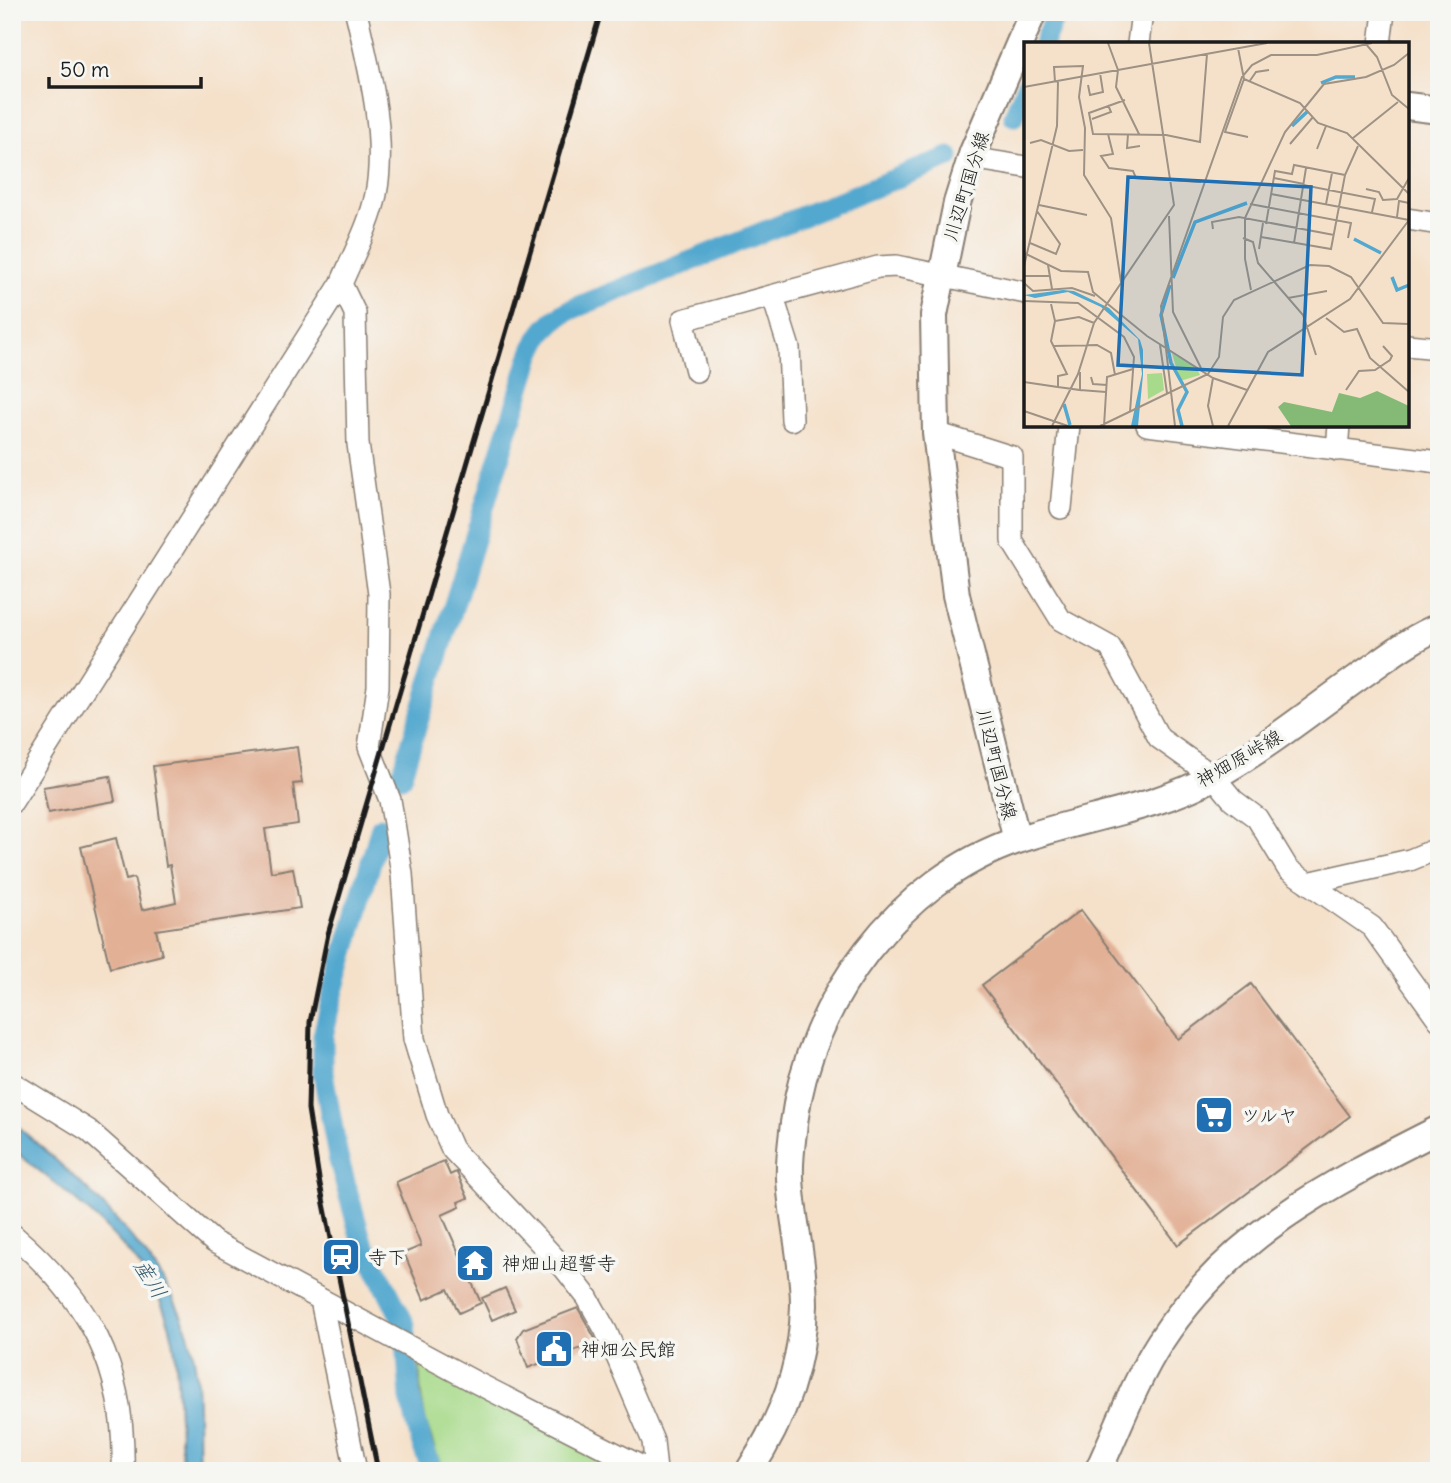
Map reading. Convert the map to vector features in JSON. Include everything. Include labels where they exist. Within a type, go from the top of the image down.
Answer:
[{"type":"street","points":[[12,802],[341,284],[368,218],[379,175],[376,122],[356,12]]},
{"type":"street","name":"川辺町国分線","points":[[748,1471],[767,1443],[784,1406],[801,1341],[804,1305],[790,1176],[791,1151],[797,1105],[807,1062],[825,1018],[871,947],[911,904],[960,867],[1017,840],[956,596],[936,433],[934,315],[941,274],[971,158],[1034,12]]},
{"type":"street","points":[[1138,42],[1142,12]]},
{"type":"street","points":[[1380,42],[1384,12]]},
{"type":"street","points":[[1409,106],[1439,110]]},
{"type":"street","points":[[971,158],[1024,167]]},
{"type":"street","points":[[1409,219],[1439,223]]},
{"type":"street","points":[[696,371],[682,320],[877,267],[896,266],[1024,293]]},
{"type":"street","points":[[341,284],[355,313],[358,444],[379,594],[378,688],[369,747],[390,800],[402,874],[414,1039],[429,1092],[452,1149],[565,1269],[587,1297],[606,1331],[653,1441],[656,1471]]},
{"type":"street","points":[[773,297],[789,348],[792,419]]},
{"type":"street","points":[[1409,345],[1439,348]]},
{"type":"street","points":[[1061,508],[1069,427]]},
{"type":"street","points":[[1162,427],[1439,462]]},
{"type":"street","points":[[1337,450],[1339,427]]},
{"type":"street","points":[[936,433],[1012,457],[1012,541],[1061,620],[1110,648],[1159,738],[1214,777],[1233,800],[1257,817],[1288,869],[1372,927],[1439,1020]]},
{"type":"street","name":"神畑原峠線","points":[[1017,840],[1136,809],[1214,777],[1279,736],[1388,657],[1439,627]]},
{"type":"street","points":[[1308,883],[1410,860],[1439,848]]},
{"type":"street","points":[[12,1083],[88,1130],[214,1242],[650,1471]]},
{"type":"street","points":[[1098,1471],[1159,1343],[1195,1295],[1235,1252],[1319,1191],[1439,1129]]},
{"type":"street","points":[[12,1234],[63,1284],[90,1319],[103,1345],[117,1386],[121,1411],[123,1471]]},
{"type":"street","points":[[321,1300],[356,1471]]},
{"type":"green space","points":[[420,1364],[617,1464],[620,1471],[443,1471],[426,1419],[421,1393]]},
{"type":"water","name":"産川","points":[[12,1122],[66,1169],[120,1223],[165,1284],[181,1315],[195,1363],[199,1471],[183,1471],[175,1353],[168,1320],[155,1290],[115,1237],[64,1190],[12,1149]]},
{"type":"building","points":[[297,747],[302,783],[293,784],[298,824],[265,829],[271,872],[293,868],[300,908],[156,930],[162,955],[110,968],[81,847],[116,838],[126,880],[134,878],[142,910],[176,902],[170,865],[166,866],[153,766]]},
{"type":"building","points":[[110,776],[115,801],[48,813],[43,787]]},
{"type":"building","name":"ツルヤ","points":[[1081,910],[1178,1039],[1251,984],[1350,1116],[1178,1245],[982,985]]},
{"type":"building","points":[[444,1161],[450,1175],[456,1172],[458,1175],[468,1198],[458,1202],[460,1207],[442,1215],[481,1303],[459,1313],[448,1289],[424,1300],[404,1253],[421,1246],[396,1182]]},
{"type":"building","points":[[505,1288],[515,1310],[492,1320],[482,1298]]},
{"type":"building","points":[[578,1308],[597,1342],[528,1368],[517,1338],[523,1329]]},
{"type":"waterway","points":[[1044,42],[1056,12]]},
{"type":"waterway","points":[[1014,116],[1024,91]]},
{"type":"waterway","points":[[401,777],[530,358],[548,327],[560,316],[577,307],[949,157]]},
{"type":"waterway","points":[[381,827],[331,1001],[323,1036],[323,1073],[338,1157],[361,1239],[405,1325],[410,1398],[422,1445],[433,1471]]},
{"type":"railway","points":[[378,1471],[319,1179],[308,1109],[310,1022],[328,934],[601,12]]},
{"type":"place","name":"ツルヤ","points":[[1214,1115]]},
{"type":"place","name":"寺下","points":[[341,1257]]},
{"type":"place","name":"神畑山超誓寺","points":[[475,1263]]},
{"type":"place","name":"神畑公民館","points":[[554,1349]]}]
